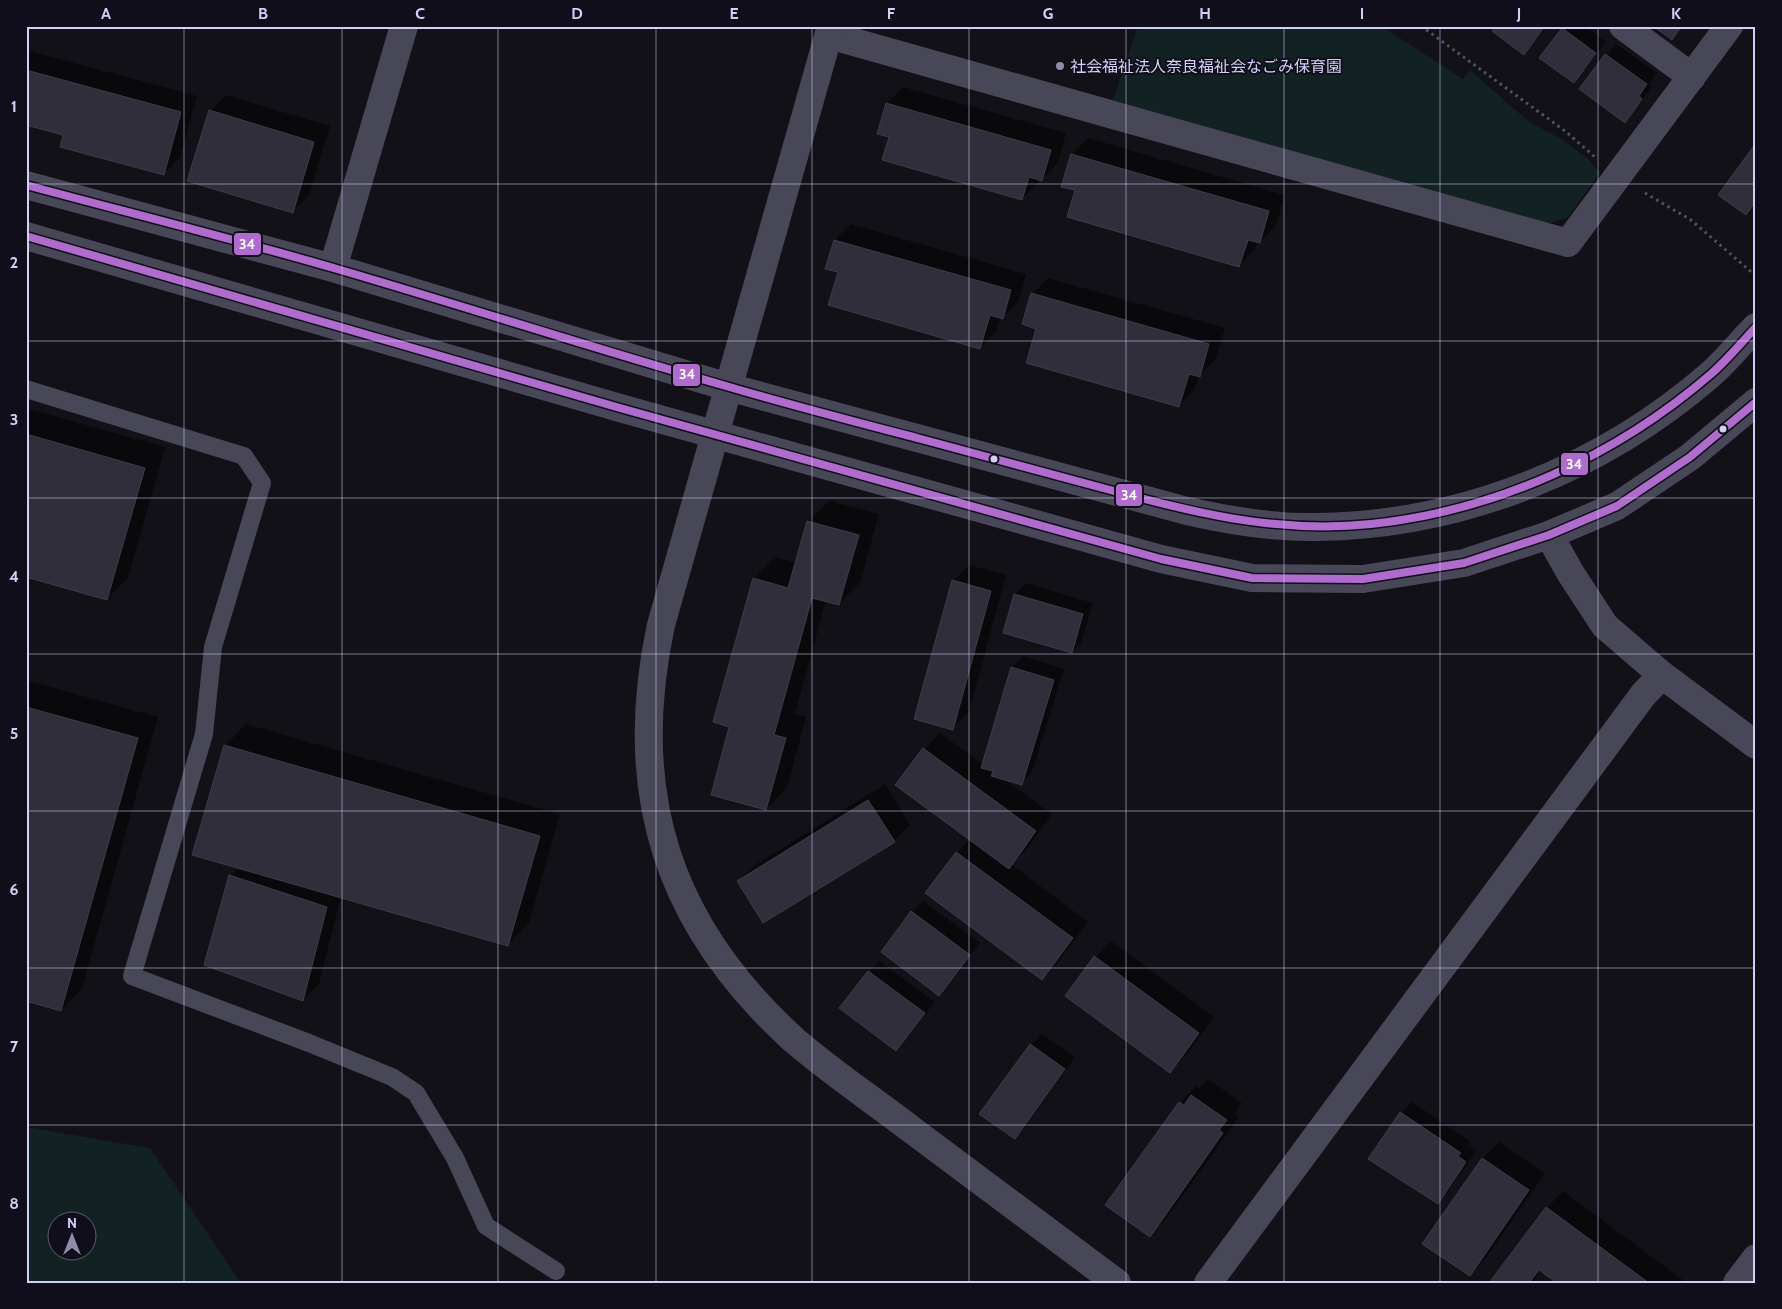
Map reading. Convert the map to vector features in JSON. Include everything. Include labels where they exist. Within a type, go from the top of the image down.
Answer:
[{"type":"street","points":[[333,268],[404,26]]},
{"type":"street","points":[[1623,26],[1692,77]]},
{"type":"street","points":[[1117,1283],[795,1040],[738,981],[699,927],[669,865],[652,799],[647,708],[653,661],[661,625],[830,30],[1568,243],[1729,26]]},
{"type":"street","points":[[26,185],[333,268],[728,387],[1187,511],[1230,521],[1272,526],[1319,527],[1431,515],[1516,491],[1578,464],[1643,426],[1712,373],[1756,327]]},
{"type":"street","points":[[26,236],[715,434],[1161,559],[1252,578],[1363,579],[1464,563],[1548,534],[1617,506],[1690,457],[1756,402]]},
{"type":"street","points":[[1548,534],[1571,574],[1605,626],[1662,675],[1756,745]]},
{"type":"street","points":[[1208,1283],[1637,703],[1662,675]]},
{"type":"street","points":[[1737,1283],[1756,1258]]},
{"type":"lane","points":[[26,389],[244,456],[262,483],[213,647],[204,734],[132,976],[310,1043],[392,1078],[416,1093],[455,1158],[486,1226],[556,1271]]},
{"type":"path","points":[[1421,26],[1564,131],[1617,175],[1691,220],[1756,276]]},
{"type":"shaded area","points":[[1138,26],[1381,26],[1463,79],[1470,70],[1528,121],[1563,140],[1587,158],[1600,173],[1568,217],[1547,224],[1113,100]]},
{"type":"shaded area","points":[[26,1127],[150,1148],[241,1283],[26,1283]]},
{"type":"building","points":[[1496,26],[1545,26],[1524,55],[1492,31]]},
{"type":"building","points":[[1653,26],[1682,26],[1672,40]]},
{"type":"building","points":[[1562,28],[1596,53],[1574,83],[1539,58]]},
{"type":"building","points":[[1605,54],[1647,84],[1639,96],[1642,99],[1625,123],[1579,89]]},
{"type":"building","points":[[26,70],[181,112],[164,175],[60,147],[63,135],[26,125]]},
{"type":"building","points":[[886,103],[1051,150],[1042,181],[1029,177],[1022,200],[882,160],[889,137],[877,134]]},
{"type":"building","points":[[209,110],[314,142],[293,213],[187,181]]},
{"type":"building","points":[[1756,143],[1756,201],[1746,215],[1718,195]]},
{"type":"building","points":[[1071,154],[1269,211],[1260,243],[1248,240],[1239,267],[1067,217],[1075,190],[1061,187]]},
{"type":"building","points":[[834,240],[1011,290],[1003,319],[990,315],[980,349],[828,305],[838,272],[825,269]]},
{"type":"building","points":[[1031,293],[1209,344],[1200,377],[1189,374],[1179,407],[1026,363],[1036,329],[1022,324]]},
{"type":"building","points":[[26,434],[145,468],[107,600],[26,577]]},
{"type":"building","points":[[807,521],[859,535],[839,605],[812,598],[774,735],[786,738],[766,810],[711,795],[729,727],[713,722],[753,578],[788,588]]},
{"type":"building","points":[[952,580],[991,591],[953,730],[914,719]]},
{"type":"building","points":[[1014,594],[1083,614],[1072,653],[1003,633]]},
{"type":"building","points":[[1011,667],[1054,680],[1022,785],[991,776],[993,771],[981,768]]},
{"type":"building","points":[[26,707],[138,738],[61,1011],[26,1001]]},
{"type":"building","points":[[224,745],[540,836],[508,946],[192,855]]},
{"type":"building","points":[[923,748],[1036,831],[1009,869],[895,785]]},
{"type":"building","points":[[868,800],[895,842],[763,923],[737,881]]},
{"type":"building","points":[[956,852],[1073,938],[1042,980],[925,893]]},
{"type":"building","points":[[229,875],[327,907],[303,1001],[204,965]]},
{"type":"building","points":[[911,911],[970,955],[939,996],[881,952]]},
{"type":"building","points":[[1094,956],[1199,1033],[1170,1073],[1065,996]]},
{"type":"building","points":[[868,971],[925,1013],[896,1051],[839,1008]]},
{"type":"building","points":[[1030,1044],[1065,1069],[1015,1139],[979,1114]]},
{"type":"building","points":[[1191,1095],[1227,1120],[1219,1130],[1223,1133],[1150,1237],[1105,1205],[1179,1102],[1184,1105]]},
{"type":"building","points":[[1400,1112],[1461,1153],[1458,1156],[1466,1162],[1438,1204],[1368,1159]]},
{"type":"building","points":[[1482,1158],[1529,1190],[1470,1276],[1422,1244]]},
{"type":"building","points":[[1546,1207],[1649,1283],[1557,1283],[1539,1270],[1529,1283],[1489,1283]]},
{"type":"transit line","name":"34","points":[[26,185],[337,269],[799,407],[1167,505],[1234,519],[1301,526],[1371,524],[1418,517],[1464,507],[1552,475],[1595,454],[1635,430],[1674,403],[1711,374],[1756,327]]},
{"type":"transit line","name":"34","points":[[26,236],[620,408],[1161,559],[1252,578],[1363,579],[1464,563],[1549,535],[1617,506],[1690,457],[1756,402]]},
{"type":"place","name":"社会福祉法人奈良福祉会なごみ保育園","points":[[1060,66]]}]
